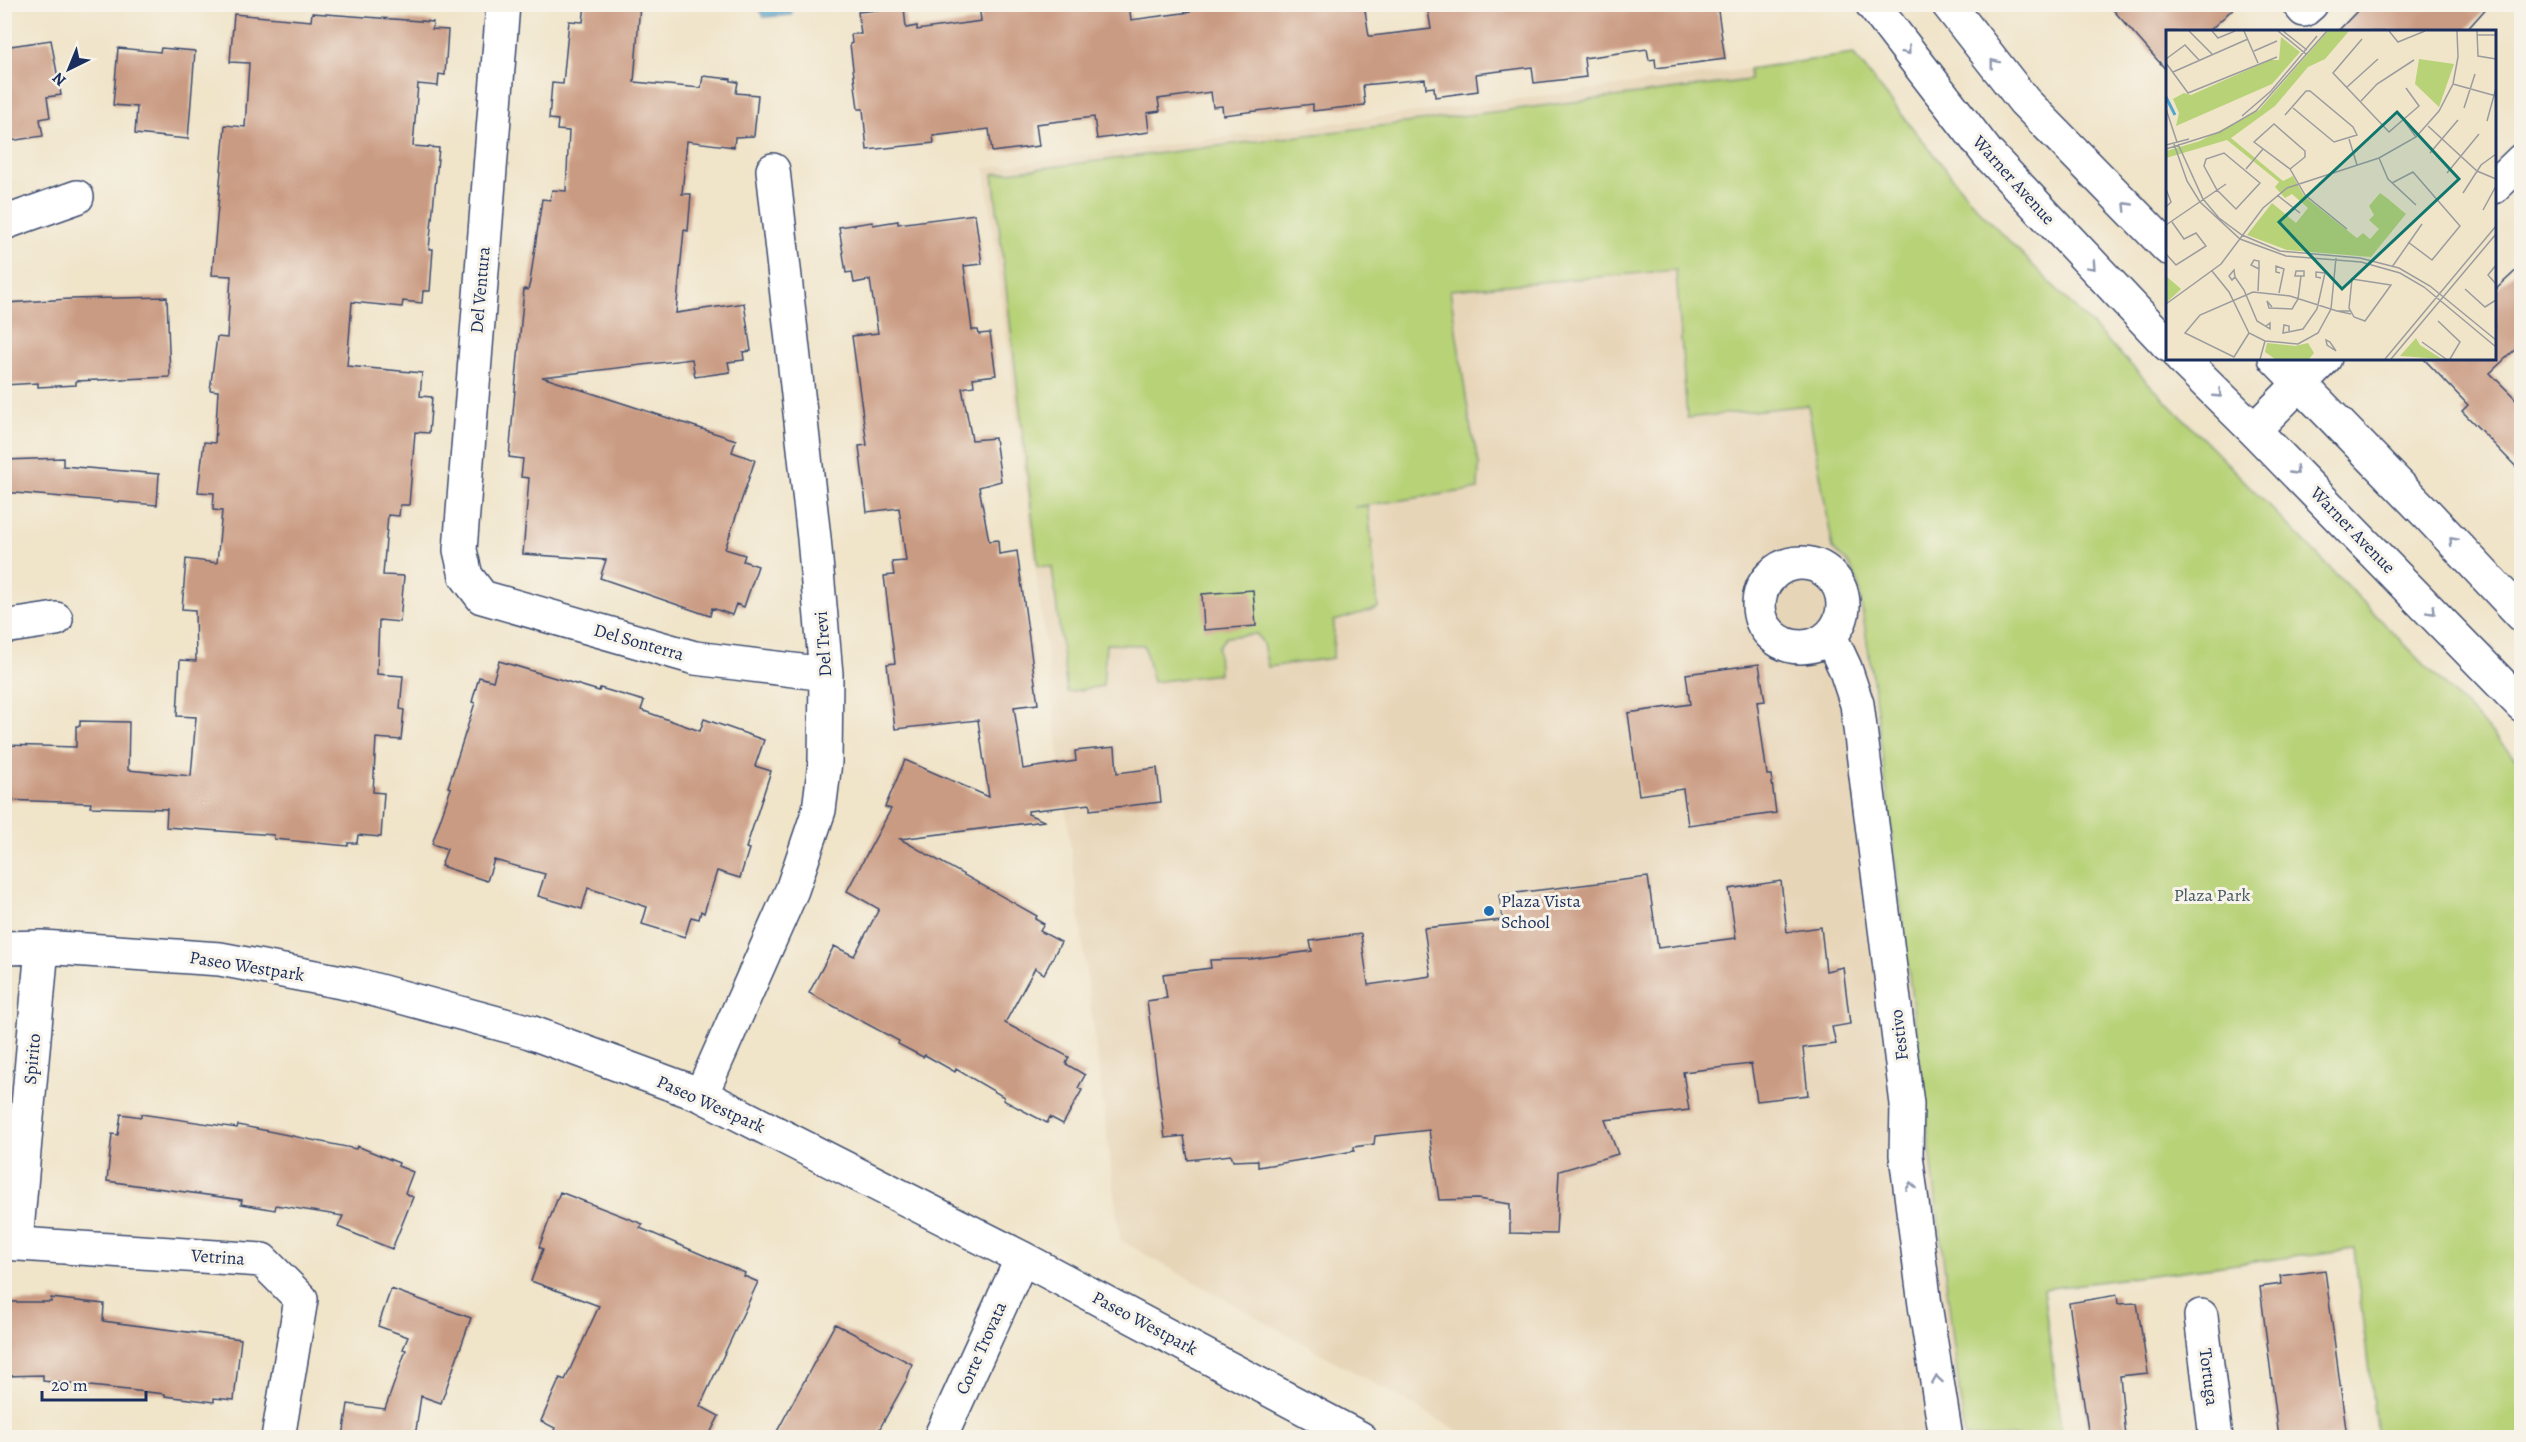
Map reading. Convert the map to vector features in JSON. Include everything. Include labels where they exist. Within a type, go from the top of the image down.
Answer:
[{"type":"street","name":"Del Ventura","points":[[466,576],[460,550],[503,4]]},
{"type":"street","name":"Warner Avenue","points":[[1872,4],[1988,154],[2166,343]]},
{"type":"street","points":[[1948,4],[2024,101],[2166,246]]},
{"type":"street","points":[[2299,4],[2304,10],[2311,4]]},
{"type":"street","points":[[2496,186],[2522,160]]},
{"type":"street","name":"Del Trevi","points":[[701,1095],[792,890],[819,810],[825,762],[826,674],[812,515],[773,171]]},
{"type":"street","points":[[4,223],[77,197]]},
{"type":"street","name":"Warner Avenue","points":[[2183,360],[2522,705]]},
{"type":"street","points":[[2277,360],[2522,615]]},
{"type":"street","points":[[2254,430],[2323,360]]},
{"type":"street","name":"Del Sonterra","points":[[466,576],[482,597],[695,658],[826,674]]},
{"type":"street","points":[[4,627],[56,619]]},
{"type":"street","name":"Festivo","points":[[1830,636],[1845,668],[1858,715],[1907,1104],[1906,1155],[1925,1305],[1946,1437]]},
{"type":"street","name":"Paseo Westpark","points":[[4,948],[42,947],[220,958],[357,985],[530,1032],[701,1095],[1022,1258],[1360,1437]]},
{"type":"street","name":"Spirito","points":[[10,1242],[42,947]]},
{"type":"street","name":"Vetrina","points":[[10,1242],[262,1260],[301,1299],[278,1437]]},
{"type":"street","name":"Corte Trovata","points":[[940,1437],[1022,1258]]},
{"type":"street","name":"Tortuga","points":[[2201,1316],[2216,1437]]},
{"type":"shaded area","name":"Plaza Vista School","points":[[1749,69],[1833,549],[1849,564],[1858,582],[1965,1437],[1469,1437],[1120,1240],[985,168]]},
{"type":"green space","name":"Plaza Park","points":[[1853,54],[1977,208],[2521,763],[2521,1437],[2377,1437],[2354,1249],[2043,1289],[2062,1437],[1965,1437],[1875,695],[1858,582],[1849,564],[1833,549],[1808,405],[1687,418],[1676,270],[1450,290],[1471,430],[1479,463],[1478,489],[1354,507],[1368,506],[1378,608],[1334,621],[1333,658],[1268,667],[1263,644],[1257,634],[1226,637],[1218,647],[1219,674],[1153,682],[1144,645],[1106,644],[1103,686],[1067,692],[1052,567],[1038,566],[993,174],[1750,80],[1749,69]]},
{"type":"water","points":[[748,5],[791,5],[792,15],[763,17],[759,8]]},
{"type":"building","points":[[585,4],[640,4],[634,82],[701,88],[703,76],[731,79],[731,81],[738,82],[736,93],[758,95],[754,136],[735,137],[734,147],[687,141],[682,194],[691,194],[688,231],[684,230],[676,313],[744,303],[751,351],[743,352],[744,360],[728,362],[730,372],[695,377],[692,359],[542,377],[736,440],[732,452],[755,460],[725,549],[745,555],[743,561],[758,566],[744,607],[736,604],[732,615],[712,608],[710,616],[600,578],[606,560],[523,554],[529,478],[521,477],[523,459],[509,457],[524,289],[528,290],[530,282],[542,199],[550,200],[552,190],[566,191],[569,131],[557,130],[558,120],[549,119],[552,83],[563,84],[569,21],[583,22]]},
{"type":"building","points":[[979,4],[1129,4],[1131,20],[1190,12],[1189,4],[1364,4],[1369,36],[1372,36],[1431,29],[1427,4],[1717,4],[1725,59],[1656,68],[1655,59],[1649,60],[1647,49],[1584,58],[1586,77],[1534,83],[1532,67],[1476,74],[1478,91],[1435,97],[1434,87],[1426,88],[1425,79],[1363,85],[1365,105],[1313,111],[1313,104],[1223,115],[1222,106],[1213,107],[1211,92],[1158,99],[1160,111],[1147,113],[1149,132],[1097,139],[1094,117],[1036,124],[1039,146],[992,152],[989,129],[933,136],[934,143],[867,150],[863,109],[858,109],[850,44],[852,43],[851,34],[861,34],[858,12],[904,7],[906,28],[917,26],[917,30],[981,21]]},
{"type":"building","points":[[2108,4],[2238,4],[2210,30],[2166,30],[2166,70]]},
{"type":"building","points":[[2364,4],[2490,4],[2467,30],[2339,30]]},
{"type":"building","points":[[312,13],[433,22],[432,29],[448,30],[445,75],[439,74],[438,86],[418,84],[413,146],[439,148],[429,249],[433,249],[430,291],[423,291],[422,303],[403,301],[402,307],[352,302],[347,366],[422,373],[420,396],[432,397],[429,433],[415,432],[409,505],[400,505],[399,516],[388,515],[383,575],[404,576],[400,622],[379,620],[377,674],[403,676],[400,709],[404,710],[401,740],[376,738],[373,792],[384,793],[381,837],[358,835],[357,843],[348,843],[348,846],[274,839],[274,835],[166,827],[167,809],[90,807],[91,803],[4,800],[4,745],[76,747],[76,726],[80,726],[80,721],[129,722],[128,770],[191,776],[196,717],[177,716],[180,660],[196,661],[195,610],[182,609],[186,559],[217,563],[222,511],[213,510],[214,493],[198,492],[204,442],[215,443],[218,391],[210,390],[217,337],[227,338],[231,276],[212,275],[225,125],[245,127],[249,63],[230,62],[234,14],[311,21]]},
{"type":"building","points":[[51,40],[61,95],[47,97],[50,117],[40,119],[43,136],[4,142],[4,47]]},
{"type":"building","points":[[118,48],[160,52],[161,48],[195,51],[188,139],[135,134],[137,107],[113,105]]},
{"type":"building","points":[[975,214],[982,264],[964,266],[972,330],[978,330],[979,334],[990,333],[996,375],[973,378],[974,386],[962,388],[972,440],[995,438],[1001,481],[979,487],[989,541],[998,540],[999,554],[1017,551],[1038,704],[1014,707],[1023,769],[1076,761],[1075,751],[1115,747],[1117,773],[1157,768],[1161,802],[1090,810],[1090,804],[1028,811],[1028,814],[1044,821],[900,839],[1037,916],[1035,919],[1044,924],[1040,931],[1061,942],[1044,974],[1035,968],[1005,1023],[1069,1057],[1066,1064],[1085,1075],[1078,1088],[1082,1090],[1063,1124],[1050,1117],[1047,1123],[1003,1100],[1004,1097],[956,1069],[955,1072],[925,1055],[923,1057],[898,1044],[899,1041],[809,993],[834,946],[854,956],[879,909],[847,891],[891,809],[885,807],[905,760],[989,797],[978,720],[895,729],[887,664],[895,663],[884,576],[894,575],[892,562],[906,561],[899,508],[867,512],[859,446],[867,445],[852,336],[878,333],[870,280],[854,283],[852,272],[846,273],[839,227],[872,222],[873,225],[898,221],[898,224]]},
{"type":"building","points":[[2522,265],[2522,343],[2490,373],[2522,405],[2522,473],[2462,411],[2468,405],[2425,360],[2496,360],[2496,289]]},
{"type":"building","points":[[167,297],[170,377],[76,381],[76,385],[38,387],[38,383],[4,385],[4,326],[7,326],[5,303]]},
{"type":"building","points":[[63,458],[63,466],[159,474],[157,505],[4,492],[4,460]]},
{"type":"building","points":[[1253,590],[1256,626],[1204,630],[1202,594]]},
{"type":"building","points":[[499,661],[599,691],[600,688],[644,701],[641,710],[700,731],[704,719],[764,740],[755,766],[771,771],[746,848],[749,849],[740,878],[717,871],[704,913],[701,911],[699,919],[691,917],[685,937],[642,924],[647,907],[588,888],[582,909],[538,896],[545,874],[494,860],[487,881],[441,866],[447,849],[432,844],[451,788],[448,787],[475,703],[472,702],[479,677],[493,681]]},
{"type":"building","points":[[1759,664],[1765,701],[1757,702],[1767,775],[1771,775],[1776,813],[1688,825],[1683,789],[1639,795],[1628,713],[1690,704],[1686,674]]},
{"type":"building","points":[[1648,877],[1658,948],[1736,938],[1729,889],[1781,881],[1787,932],[1821,927],[1826,971],[1843,967],[1850,1024],[1832,1027],[1836,1044],[1803,1048],[1808,1095],[1757,1101],[1751,1064],[1683,1072],[1689,1110],[1605,1120],[1618,1154],[1559,1171],[1556,1234],[1510,1233],[1510,1204],[1477,1199],[1439,1200],[1429,1130],[1375,1136],[1374,1144],[1354,1147],[1354,1151],[1258,1167],[1258,1160],[1233,1161],[1231,1155],[1188,1160],[1184,1136],[1165,1138],[1147,1001],[1167,998],[1163,974],[1211,968],[1210,960],[1251,959],[1312,951],[1310,941],[1361,934],[1368,985],[1431,976],[1424,928],[1503,920],[1499,895]]},
{"type":"building","points":[[121,1114],[141,1117],[141,1114],[237,1128],[238,1125],[356,1149],[357,1146],[399,1163],[398,1166],[413,1172],[405,1193],[413,1197],[392,1249],[338,1227],[343,1216],[276,1205],[275,1210],[241,1204],[242,1200],[107,1181],[112,1134],[118,1135]]},
{"type":"building","points":[[560,1192],[643,1224],[640,1228],[745,1273],[744,1276],[758,1282],[700,1406],[719,1416],[708,1437],[551,1437],[555,1428],[541,1421],[560,1378],[565,1380],[599,1306],[531,1281],[543,1249],[539,1247]]},
{"type":"building","points":[[2325,1270],[2347,1437],[2279,1437],[2260,1287],[2282,1284],[2280,1276]]},
{"type":"building","points":[[391,1289],[471,1318],[441,1403],[421,1396],[415,1437],[343,1437],[348,1404],[385,1409],[406,1350],[403,1349],[408,1337],[378,1326]]},
{"type":"building","points":[[2117,1295],[2118,1304],[2137,1303],[2148,1373],[2120,1376],[2126,1437],[2089,1437],[2069,1303]]},
{"type":"building","points":[[51,1298],[104,1304],[103,1321],[241,1339],[234,1400],[214,1398],[214,1402],[165,1396],[165,1394],[43,1381],[43,1375],[4,1376],[4,1302],[51,1302]]},
{"type":"building","points":[[835,1324],[912,1364],[907,1379],[875,1437],[774,1437]]},
{"type":"place","name":"Plaza Vista School","points":[[1489,911]]}]
